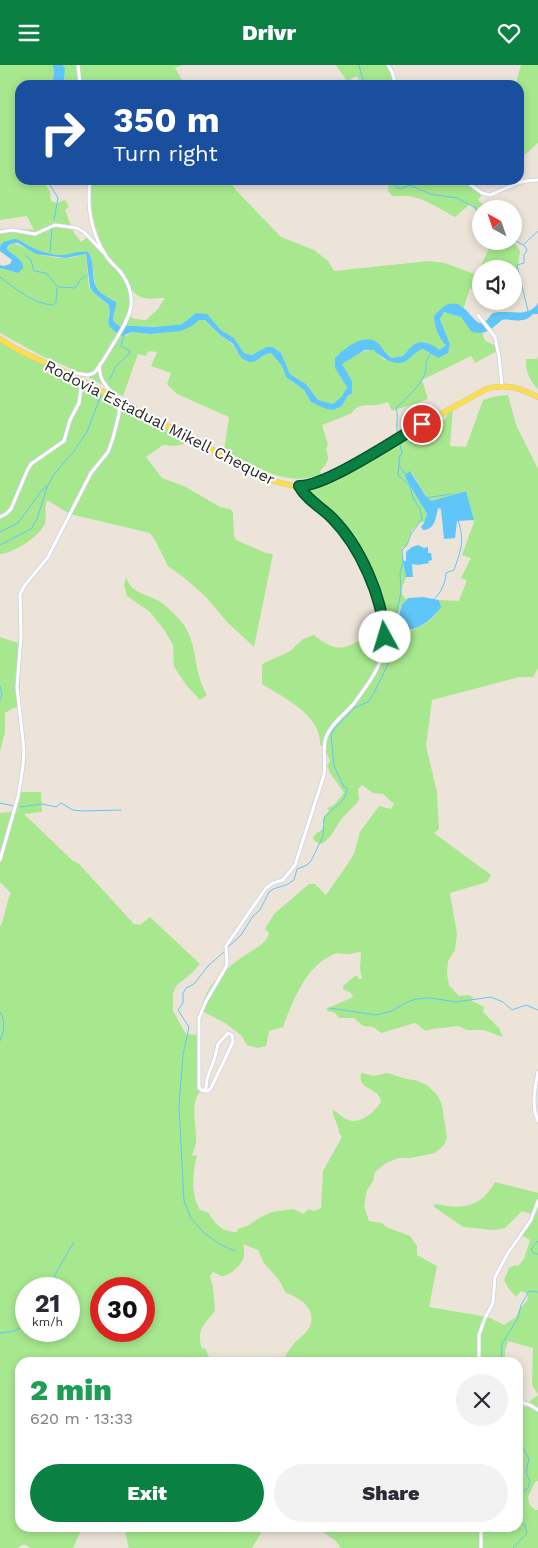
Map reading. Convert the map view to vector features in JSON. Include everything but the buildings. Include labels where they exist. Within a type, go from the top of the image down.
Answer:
[{"type":"main road","name":"Rodovia Estadual Mikell Chequer","points":[[0,339],[27,355],[66,372],[268,479],[291,486],[304,486],[321,481],[479,392],[495,386],[513,386],[538,397]]},
{"type":"street","points":[[78,65],[80,80]]},
{"type":"street","points":[[388,65],[394,80]]},
{"type":"street","points":[[524,181],[538,180]]},
{"type":"street","points":[[89,185],[89,208],[93,227],[104,253]]},
{"type":"street","points":[[471,185],[482,193],[490,195],[512,185]]},
{"type":"street","points":[[0,232],[12,230],[35,234],[55,225],[77,228],[84,232],[122,274],[129,291],[131,309],[128,319],[92,374],[66,372]]},
{"type":"street","points":[[478,315],[496,340],[502,386]]},
{"type":"street","points":[[0,860],[18,797],[23,766],[24,750],[18,701],[21,636],[20,594],[48,557],[91,473],[108,452],[113,438],[119,414],[119,400],[100,375],[100,364]]},
{"type":"street","points":[[0,517],[6,515],[11,509],[31,464],[64,441],[70,420],[79,403],[82,381]]},
{"type":"street","points":[[203,1091],[199,1088],[199,1017],[228,962],[226,945],[266,888],[272,883],[283,880],[294,865],[324,775],[324,749],[328,734],[336,722],[354,703],[375,673],[384,650],[385,637],[382,611],[353,544],[332,518],[305,495],[299,486]]},
{"type":"street","points":[[230,1033],[233,1040],[223,1063],[210,1089],[203,1091],[206,1088],[218,1044],[226,1034],[230,1033]]},
{"type":"street","points":[[538,1072],[534,1091],[535,1113],[538,1121]]},
{"type":"street","points":[[479,1357],[479,1335],[493,1303],[495,1277],[508,1253],[531,1220],[538,1201]]},
{"type":"street","points":[[523,1403],[538,1410]]},
{"type":"street","points":[[481,1532],[481,1548]]},
{"type":"green space","points":[[0,65],[53,65],[53,80],[15,80],[15,185],[46,185],[50,192],[51,201],[57,203],[65,200],[69,207],[65,210],[74,233],[81,242],[89,236],[95,243],[99,239],[90,207],[89,185],[233,185],[281,237],[314,250],[328,261],[334,271],[429,261],[445,263],[472,273],[472,290],[470,288],[464,307],[447,306],[434,316],[437,332],[446,345],[439,350],[426,342],[414,345],[403,356],[392,358],[376,342],[370,340],[335,358],[347,387],[342,396],[333,404],[318,401],[306,384],[290,374],[281,353],[273,347],[266,347],[252,355],[244,353],[234,338],[221,330],[210,318],[196,313],[182,324],[167,327],[122,327],[114,322],[116,306],[114,300],[99,291],[96,285],[93,265],[88,252],[69,255],[50,254],[36,250],[20,240],[3,242],[0,246],[0,229],[34,230],[27,216],[0,220]],"holes":[[[131,290],[147,299],[165,298],[157,310],[146,320],[135,319],[129,316]]]},
{"type":"green space","points":[[62,65],[182,65],[175,68],[182,80],[64,80]]},
{"type":"green space","points":[[336,65],[389,65],[394,73],[395,80],[359,80],[357,76],[346,80]]},
{"type":"green space","points":[[521,65],[538,65],[538,143],[524,156],[524,80],[517,80]]},
{"type":"green space","points":[[388,185],[475,185],[484,192],[478,200],[472,200],[472,206],[469,205],[455,217],[419,198],[392,196],[388,190]]},
{"type":"green space","points":[[14,243],[42,255],[58,258],[71,258],[86,254],[89,288],[109,305],[108,318],[126,336],[132,332],[150,334],[177,331],[201,319],[231,343],[246,361],[253,362],[271,353],[282,366],[286,377],[304,390],[311,402],[326,409],[334,410],[342,406],[347,397],[350,396],[352,381],[342,363],[361,352],[373,350],[384,360],[408,359],[418,350],[423,349],[438,358],[450,344],[440,318],[444,312],[462,317],[471,328],[476,332],[483,333],[483,337],[499,350],[475,363],[471,356],[422,380],[428,399],[392,411],[388,402],[362,406],[352,413],[322,425],[328,445],[326,449],[328,459],[320,471],[321,475],[294,479],[282,477],[259,469],[224,450],[229,417],[177,394],[167,384],[171,373],[151,366],[157,352],[148,351],[146,356],[138,354],[123,396],[0,333],[0,268],[18,273],[21,260],[7,249]]},
{"type":"green space","points":[[488,250],[520,251],[519,260],[484,260]]},
{"type":"green space","points":[[0,340],[197,442],[174,446],[163,445],[146,457],[162,478],[184,486],[220,507],[230,509],[233,512],[234,536],[236,540],[266,553],[273,554],[254,647],[227,622],[207,598],[168,566],[150,533],[70,514],[47,500],[45,523],[38,534],[19,547],[0,554]]},
{"type":"green space","points":[[538,356],[538,389],[529,376],[526,368],[526,359],[537,359]]},
{"type":"green space","points":[[508,395],[516,425],[538,469],[538,668],[533,677],[519,677],[432,700],[426,746],[437,792],[439,829],[434,833],[491,875],[487,882],[450,893],[457,934],[455,950],[448,961],[447,974],[449,985],[459,996],[468,995],[473,997],[472,1001],[484,1007],[483,1012],[499,1028],[502,1037],[484,1030],[467,1030],[458,1026],[426,1031],[415,1023],[381,1033],[373,1027],[363,1026],[354,1018],[339,1018],[335,1013],[326,1009],[353,997],[351,993],[343,989],[343,986],[355,976],[362,979],[360,952],[336,953],[324,959],[308,975],[296,995],[283,1027],[269,1031],[266,1046],[258,1048],[247,1045],[241,1035],[225,1023],[202,1011],[207,993],[225,971],[263,943],[269,933],[265,929],[274,914],[309,884],[315,884],[326,895],[354,854],[360,832],[379,806],[391,809],[394,804],[383,794],[373,793],[362,785],[358,789],[359,799],[357,803],[342,818],[330,837],[322,844],[316,842],[313,839],[325,825],[323,822],[324,816],[329,811],[327,808],[334,805],[344,793],[330,773],[327,765],[330,761],[323,745],[321,746],[320,744],[319,734],[308,716],[290,701],[262,684],[262,665],[264,663],[289,652],[303,639],[314,635],[331,646],[338,648],[351,645],[374,633],[380,610],[364,562],[351,538],[328,508],[318,502],[306,488],[306,485],[315,483],[420,425],[431,426],[437,424],[446,418],[448,410],[453,408],[450,446],[466,447],[483,400]],"holes":[[[412,473],[425,495],[431,501],[466,491],[474,522],[462,555],[471,558],[461,578],[467,580],[459,601],[439,600],[436,614],[424,624],[402,637],[394,635],[402,603],[409,598],[405,599],[402,594],[402,587],[406,578],[402,548],[406,546],[412,530],[420,522],[425,522],[427,514],[405,475]]]},
{"type":"green space","points":[[126,576],[134,589],[162,603],[186,628],[193,646],[202,685],[207,695],[200,700],[187,686],[174,667],[173,645],[165,631],[150,612],[127,596],[124,585]]},
{"type":"green space","points":[[0,637],[21,644],[19,707],[5,713],[5,732],[0,751]]},
{"type":"green space","points":[[21,792],[41,792],[42,812],[24,814],[73,861],[78,863],[134,924],[140,925],[150,917],[200,964],[176,986],[173,994],[173,1011],[186,1034],[199,1035],[200,1086],[203,1089],[198,1094],[194,1106],[196,1145],[192,1156],[197,1155],[194,1190],[200,1210],[209,1213],[220,1227],[228,1231],[237,1232],[238,1229],[272,1212],[293,1209],[304,1214],[308,1209],[314,1211],[321,1208],[323,1171],[342,1137],[339,1133],[333,1110],[346,1119],[356,1121],[371,1114],[381,1102],[376,1093],[362,1083],[362,1073],[373,1076],[388,1073],[415,1080],[427,1085],[438,1096],[442,1105],[447,1138],[444,1145],[435,1153],[411,1158],[399,1158],[381,1167],[375,1172],[373,1181],[367,1190],[364,1206],[369,1221],[382,1223],[386,1227],[410,1236],[417,1246],[417,1255],[437,1266],[429,1307],[488,1317],[504,1325],[516,1317],[520,1308],[527,1301],[528,1294],[521,1291],[516,1297],[504,1280],[509,1268],[515,1265],[518,1266],[524,1259],[530,1240],[521,1235],[532,1214],[522,1211],[505,1228],[493,1230],[463,1227],[433,1206],[436,1204],[455,1207],[470,1205],[484,1197],[495,1182],[538,1193],[538,1395],[532,1384],[533,1348],[508,1341],[505,1357],[285,1357],[309,1328],[311,1322],[310,1311],[298,1298],[286,1293],[279,1280],[264,1263],[258,1250],[243,1244],[244,1258],[237,1268],[224,1276],[213,1272],[210,1276],[215,1311],[204,1324],[200,1337],[202,1349],[205,1348],[209,1357],[15,1357],[15,1532],[80,1532],[73,1548],[31,1548],[24,1544],[17,1548],[0,1548],[0,927],[11,893],[0,882],[0,813],[12,812]]},
{"type":"green space","points":[[538,1395],[538,1481],[535,1482],[528,1497],[529,1504],[535,1510],[538,1510],[538,1548],[341,1548],[335,1540],[322,1532],[523,1532],[523,1407],[526,1407]]},
{"type":"green space","points":[[125,1532],[262,1532],[252,1548],[129,1548]]},
{"type":"water","points":[[53,65],[62,65],[65,68],[64,80],[53,80]]},
{"type":"water","points":[[14,239],[37,250],[55,255],[88,252],[92,261],[94,282],[101,293],[116,302],[113,318],[114,322],[120,326],[154,327],[177,325],[182,324],[196,313],[207,314],[221,330],[234,338],[244,353],[252,355],[266,347],[273,347],[281,353],[290,374],[306,384],[318,400],[333,404],[342,396],[347,387],[335,368],[335,358],[361,340],[373,340],[392,358],[403,356],[412,346],[422,342],[433,345],[439,350],[446,345],[437,332],[434,316],[443,307],[451,304],[464,308],[474,319],[482,323],[493,313],[529,311],[538,303],[538,314],[533,314],[522,320],[502,320],[488,331],[476,333],[471,331],[461,317],[444,312],[440,319],[450,344],[448,353],[438,358],[423,349],[405,361],[395,363],[373,350],[365,350],[342,364],[352,381],[352,393],[347,397],[342,406],[334,410],[326,409],[311,402],[304,390],[286,377],[282,366],[271,353],[253,362],[246,361],[232,343],[219,334],[205,320],[199,320],[181,331],[150,334],[132,332],[122,336],[109,325],[109,305],[90,288],[86,254],[66,258],[36,254],[18,243],[13,244],[8,246],[7,249],[22,262],[23,268],[18,273],[0,268],[0,265],[10,264],[12,260],[0,251],[0,246],[3,242]]},
{"type":"water","points":[[410,471],[431,501],[466,491],[474,520],[457,521],[455,538],[444,539],[441,509],[438,508],[436,519],[430,528],[423,530],[421,527],[427,514],[406,479],[405,475]]},
{"type":"water","points":[[418,545],[424,548],[428,547],[428,553],[431,553],[432,560],[428,561],[429,563],[412,564],[413,577],[406,577],[403,561],[406,561],[406,552]]},
{"type":"water","points":[[423,597],[439,600],[441,607],[427,621],[409,630],[408,637],[394,635],[402,604],[409,598]]},
{"type":"waterway","points":[[359,65],[363,80]]},
{"type":"waterway","points":[[50,185],[58,198],[54,220]]},
{"type":"waterway","points":[[396,185],[400,189],[410,185]]},
{"type":"waterway","points":[[410,185],[430,194],[457,198],[472,206]]},
{"type":"waterway","points":[[50,253],[52,227]]},
{"type":"waterway","points":[[524,244],[538,231]]},
{"type":"waterway","points":[[522,244],[527,250],[524,255],[524,263],[517,265],[528,311]]},
{"type":"waterway","points":[[26,256],[31,260],[34,271],[46,273],[58,287],[75,288],[81,279],[87,275]]},
{"type":"waterway","points":[[0,277],[25,295],[46,304],[53,305],[56,302],[57,288]]},
{"type":"waterway","points":[[110,379],[116,366],[130,353],[130,351],[121,346],[124,335]]},
{"type":"waterway","points":[[398,436],[396,408],[413,392],[420,382],[426,370],[426,361],[431,354]]},
{"type":"waterway","points":[[0,545],[31,529],[37,519],[47,487],[55,473],[87,432],[101,395]]},
{"type":"waterway","points":[[227,948],[241,935],[253,916],[260,910],[269,892],[294,880],[297,869],[311,861],[323,836],[324,818],[342,801],[347,793],[347,788],[344,787],[334,766],[331,735],[354,708],[368,702],[388,664],[392,630],[401,593],[402,550],[422,519],[420,509],[413,498],[410,486],[398,475],[400,455],[402,454],[399,440]]},
{"type":"waterway","points":[[399,466],[406,475]]},
{"type":"waterway","points":[[0,532],[18,523],[47,486]]},
{"type":"waterway","points":[[426,498],[451,494]]},
{"type":"waterway","points":[[434,599],[443,587],[446,573],[454,570],[459,557],[462,540],[458,520]]},
{"type":"waterway","points":[[0,686],[2,695],[0,700]]},
{"type":"waterway","points":[[0,803],[14,806]]},
{"type":"waterway","points":[[20,807],[42,804],[56,807],[61,803],[73,810],[121,810]]},
{"type":"waterway","points":[[225,951],[183,993],[183,1003],[178,1010],[189,1027],[183,1055],[179,1106],[184,1201],[191,1218],[203,1232],[219,1244],[235,1251]]},
{"type":"waterway","points":[[329,1008],[376,1015],[392,1011],[416,999],[431,998],[456,1002],[491,997],[503,1002],[512,1010],[526,1005],[538,1010]]},
{"type":"waterway","points":[[0,1012],[4,1026],[0,1041]]},
{"type":"waterway","points":[[538,1241],[531,1249],[533,1253],[538,1254]]},
{"type":"waterway","points":[[55,1277],[74,1242]]},
{"type":"waterway","points":[[501,1357],[502,1344],[518,1318],[521,1305],[529,1291],[538,1292]]},
{"type":"waterway","points":[[0,1333],[15,1330]]},
{"type":"waterway","points":[[523,1448],[529,1459],[526,1472],[530,1482],[528,1488],[523,1492]]},
{"type":"waterway","points":[[513,1548],[527,1533],[523,1524]]},
{"type":"route","points":[[385,637],[382,611],[378,598],[353,544],[332,518],[305,495],[299,486],[321,481],[422,424]]}]
